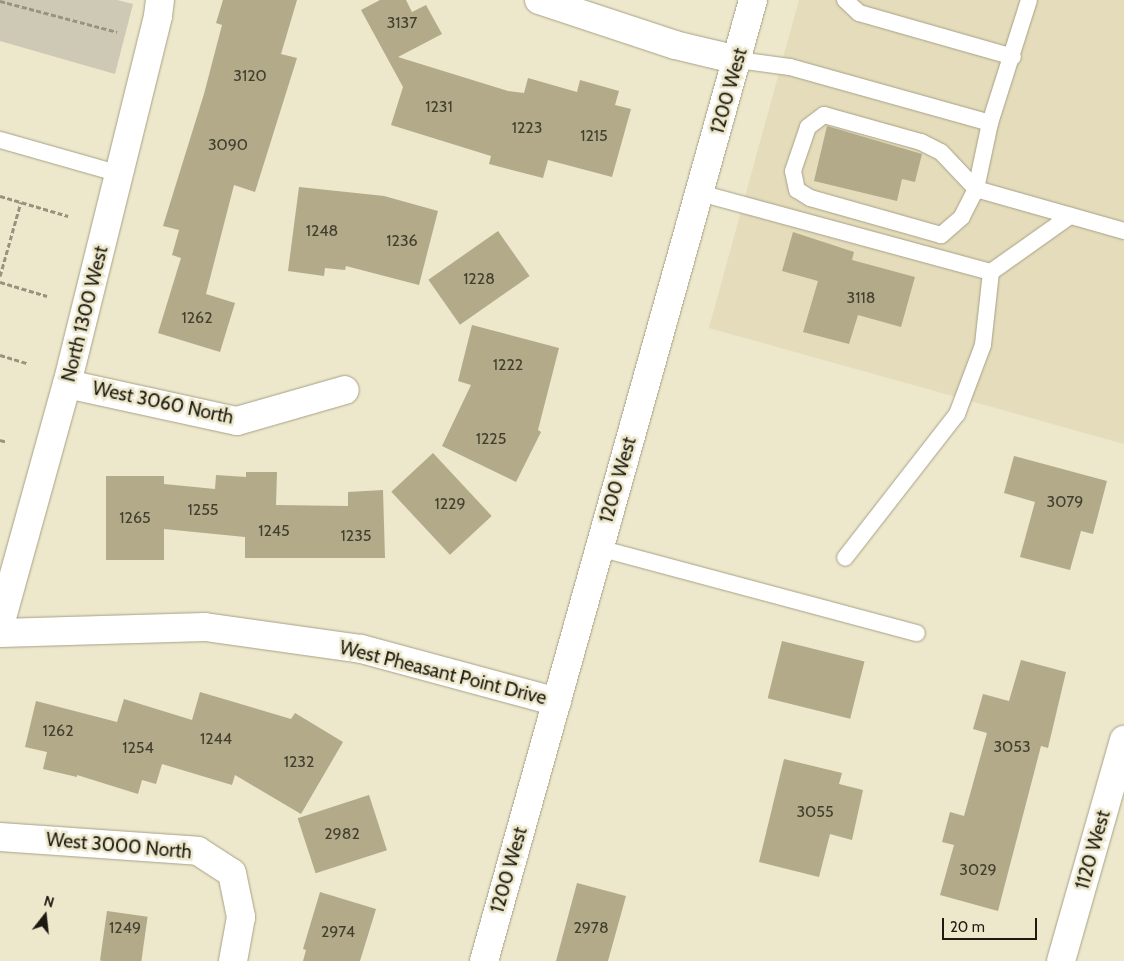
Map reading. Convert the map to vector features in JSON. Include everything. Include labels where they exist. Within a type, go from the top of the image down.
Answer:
[{"type":"street","name":"North 1300 West","points":[[0,625],[67,384],[120,174],[160,0]]},
{"type":"street","points":[[539,0],[675,45],[738,60]]},
{"type":"street","name":"1200 West","points":[[484,961],[738,60],[753,0]]},
{"type":"street","name":"West 3060 North","points":[[67,384],[237,421],[346,390]]},
{"type":"street","name":"West Pheasant Point Drive","points":[[0,633],[205,627],[361,649],[557,702]]},
{"type":"street","name":"1120 West","points":[[1061,961],[1124,740]]},
{"type":"street","name":"West 3000 North","points":[[0,837],[198,851],[232,873],[241,917],[233,961]]},
{"type":"lane","points":[[845,0],[859,13],[1014,57]]},
{"type":"lane","points":[[1029,0],[1014,57],[990,123],[976,189],[962,216],[941,235],[810,198],[797,190],[793,172],[808,127],[824,115],[922,142],[941,152],[976,189],[1124,231]]},
{"type":"lane","points":[[738,60],[790,67],[990,123]]},
{"type":"lane","points":[[0,140],[120,174]]},
{"type":"lane","points":[[700,193],[991,272]]},
{"type":"lane","points":[[845,558],[957,414],[983,345],[991,272],[1070,216]]},
{"type":"lane","points":[[599,548],[918,634]]},
{"type":"path","points":[[0,1],[117,32]]},
{"type":"path","points":[[0,196],[68,216]]},
{"type":"path","points":[[0,276],[21,202]]},
{"type":"path","points":[[0,282],[47,296]]},
{"type":"path","points":[[0,355],[27,363]]},
{"type":"path","points":[[0,440],[7,442]]},
{"type":"shaded area","points":[[0,0],[117,0],[133,4],[115,74],[0,41]]},
{"type":"shaded area","points":[[799,0],[1124,0],[1124,444],[709,328]]},
{"type":"building","points":[[223,0],[297,0],[281,54],[297,58],[255,192],[234,185],[206,294],[235,303],[220,352],[158,333],[181,258],[172,255],[179,230],[163,226],[204,94],[222,25],[216,23]]},
{"type":"building","points":[[380,0],[406,0],[412,12],[426,5],[442,34],[398,57],[508,91],[524,93],[528,78],[577,92],[580,80],[619,91],[615,105],[631,109],[612,177],[548,160],[543,178],[489,164],[491,156],[391,125],[403,87],[361,10]]},
{"type":"building","points":[[827,126],[922,154],[915,182],[902,179],[897,201],[814,181]]},
{"type":"building","points":[[299,187],[384,196],[438,211],[419,285],[346,266],[345,270],[325,268],[324,276],[288,271]]},
{"type":"building","points":[[498,231],[530,276],[460,325],[428,280]]},
{"type":"building","points":[[793,232],[854,252],[852,260],[915,277],[901,327],[858,315],[849,344],[803,332],[818,281],[782,271]]},
{"type":"building","points":[[472,325],[559,348],[538,430],[541,432],[516,482],[442,446],[471,385],[458,381]]},
{"type":"building","points":[[433,453],[492,516],[450,555],[391,492]]},
{"type":"building","points":[[1014,456],[1107,481],[1093,534],[1081,531],[1070,570],[1020,557],[1035,502],[1004,493]]},
{"type":"building","points":[[246,472],[277,472],[276,505],[348,506],[348,492],[383,490],[385,558],[245,558],[245,537],[164,529],[164,560],[106,560],[106,476],[164,476],[164,484],[215,489],[216,475],[246,477]]},
{"type":"building","points":[[782,641],[864,662],[850,719],[768,698]]},
{"type":"building","points":[[1021,660],[1066,672],[1048,748],[1041,746],[998,911],[940,895],[954,845],[942,842],[950,812],[964,816],[987,733],[973,729],[983,694],[1009,701]]},
{"type":"building","points":[[200,692],[291,719],[295,713],[343,742],[301,814],[235,775],[232,785],[162,764],[156,784],[142,780],[138,794],[77,775],[77,777],[43,769],[47,752],[25,747],[36,701],[117,722],[124,699],[192,720]]},
{"type":"building","points":[[784,759],[842,773],[839,784],[863,790],[852,840],[830,834],[819,877],[759,862]]},
{"type":"building","points":[[369,795],[387,850],[316,873],[298,818]]},
{"type":"building","points":[[577,883],[626,896],[608,961],[556,961]]},
{"type":"building","points":[[320,892],[376,909],[360,961],[303,961],[306,950],[303,949]]},
{"type":"building","points":[[107,911],[148,917],[141,961],[100,961]]}]
